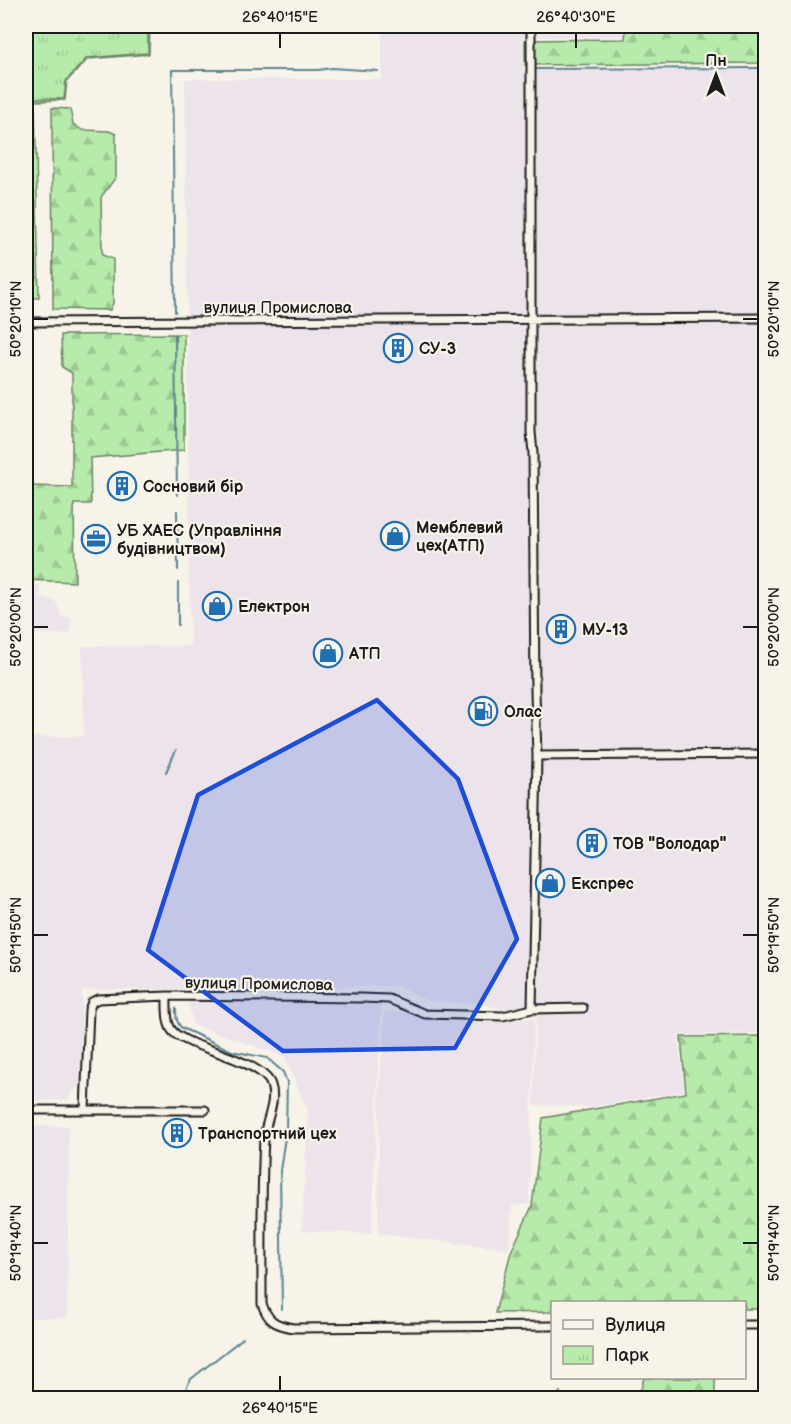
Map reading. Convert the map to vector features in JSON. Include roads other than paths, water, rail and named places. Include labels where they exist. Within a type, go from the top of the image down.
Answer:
[{"type":"street","points":[[531,26],[531,421],[537,756],[532,1009]]},
{"type":"street","name":"вулиця Промислова","points":[[26,322],[765,318]]},
{"type":"street","points":[[537,756],[765,754]]},
{"type":"street","points":[[167,996],[168,1025],[175,1034],[254,1067],[265,1075],[271,1084],[272,1102],[264,1135],[262,1304],[270,1319],[279,1326],[293,1328],[551,1326]]},
{"type":"street","name":"вулиця Промислова","points":[[85,1110],[89,1010],[95,1000],[101,998],[167,996],[389,999],[425,1014],[503,1016],[532,1009],[583,1008]]},
{"type":"street","points":[[26,1110],[205,1110]]},
{"type":"street","points":[[746,1325],[765,1325]]},
{"type":"waterway","points":[[175,312],[172,70],[318,70],[332,68],[378,71]]},
{"type":"waterway","points":[[534,69],[766,68]]},
{"type":"waterway","points":[[175,335],[177,495]]},
{"type":"waterway","points":[[177,511],[178,570]]},
{"type":"waterway","points":[[178,583],[178,625]]},
{"type":"waterway","points":[[166,772],[176,750]]},
{"type":"waterway","points":[[176,1008],[177,1021],[182,1028],[232,1051],[267,1058],[283,1072],[287,1082],[286,1130],[280,1171],[282,1309]]},
{"type":"waterway","points":[[183,1398],[191,1379],[243,1338]]},
{"type":"waterway","points":[[557,1398],[560,1392]]},
{"type":"place","name":"СУ-3","points":[[398,348]]},
{"type":"place","name":"Сосновий бір","points":[[122,486]]},
{"type":"place","name":"Мемблевий цех(АТП)","points":[[395,536]]},
{"type":"place","name":"УБ ХАЕС (Управління будівництвом)","points":[[96,539]]},
{"type":"place","name":"Електрон","points":[[217,606]]},
{"type":"place","name":"МУ-13","points":[[561,629]]},
{"type":"place","name":"АТП","points":[[328,653]]},
{"type":"place","name":"Олас","points":[[483,711]]},
{"type":"place","name":"ТОВ \"Володар\"","points":[[592,843]]},
{"type":"place","name":"Експрес","points":[[550,883]]},
{"type":"place","name":"Транспортний цех","points":[[177,1133]]}]
